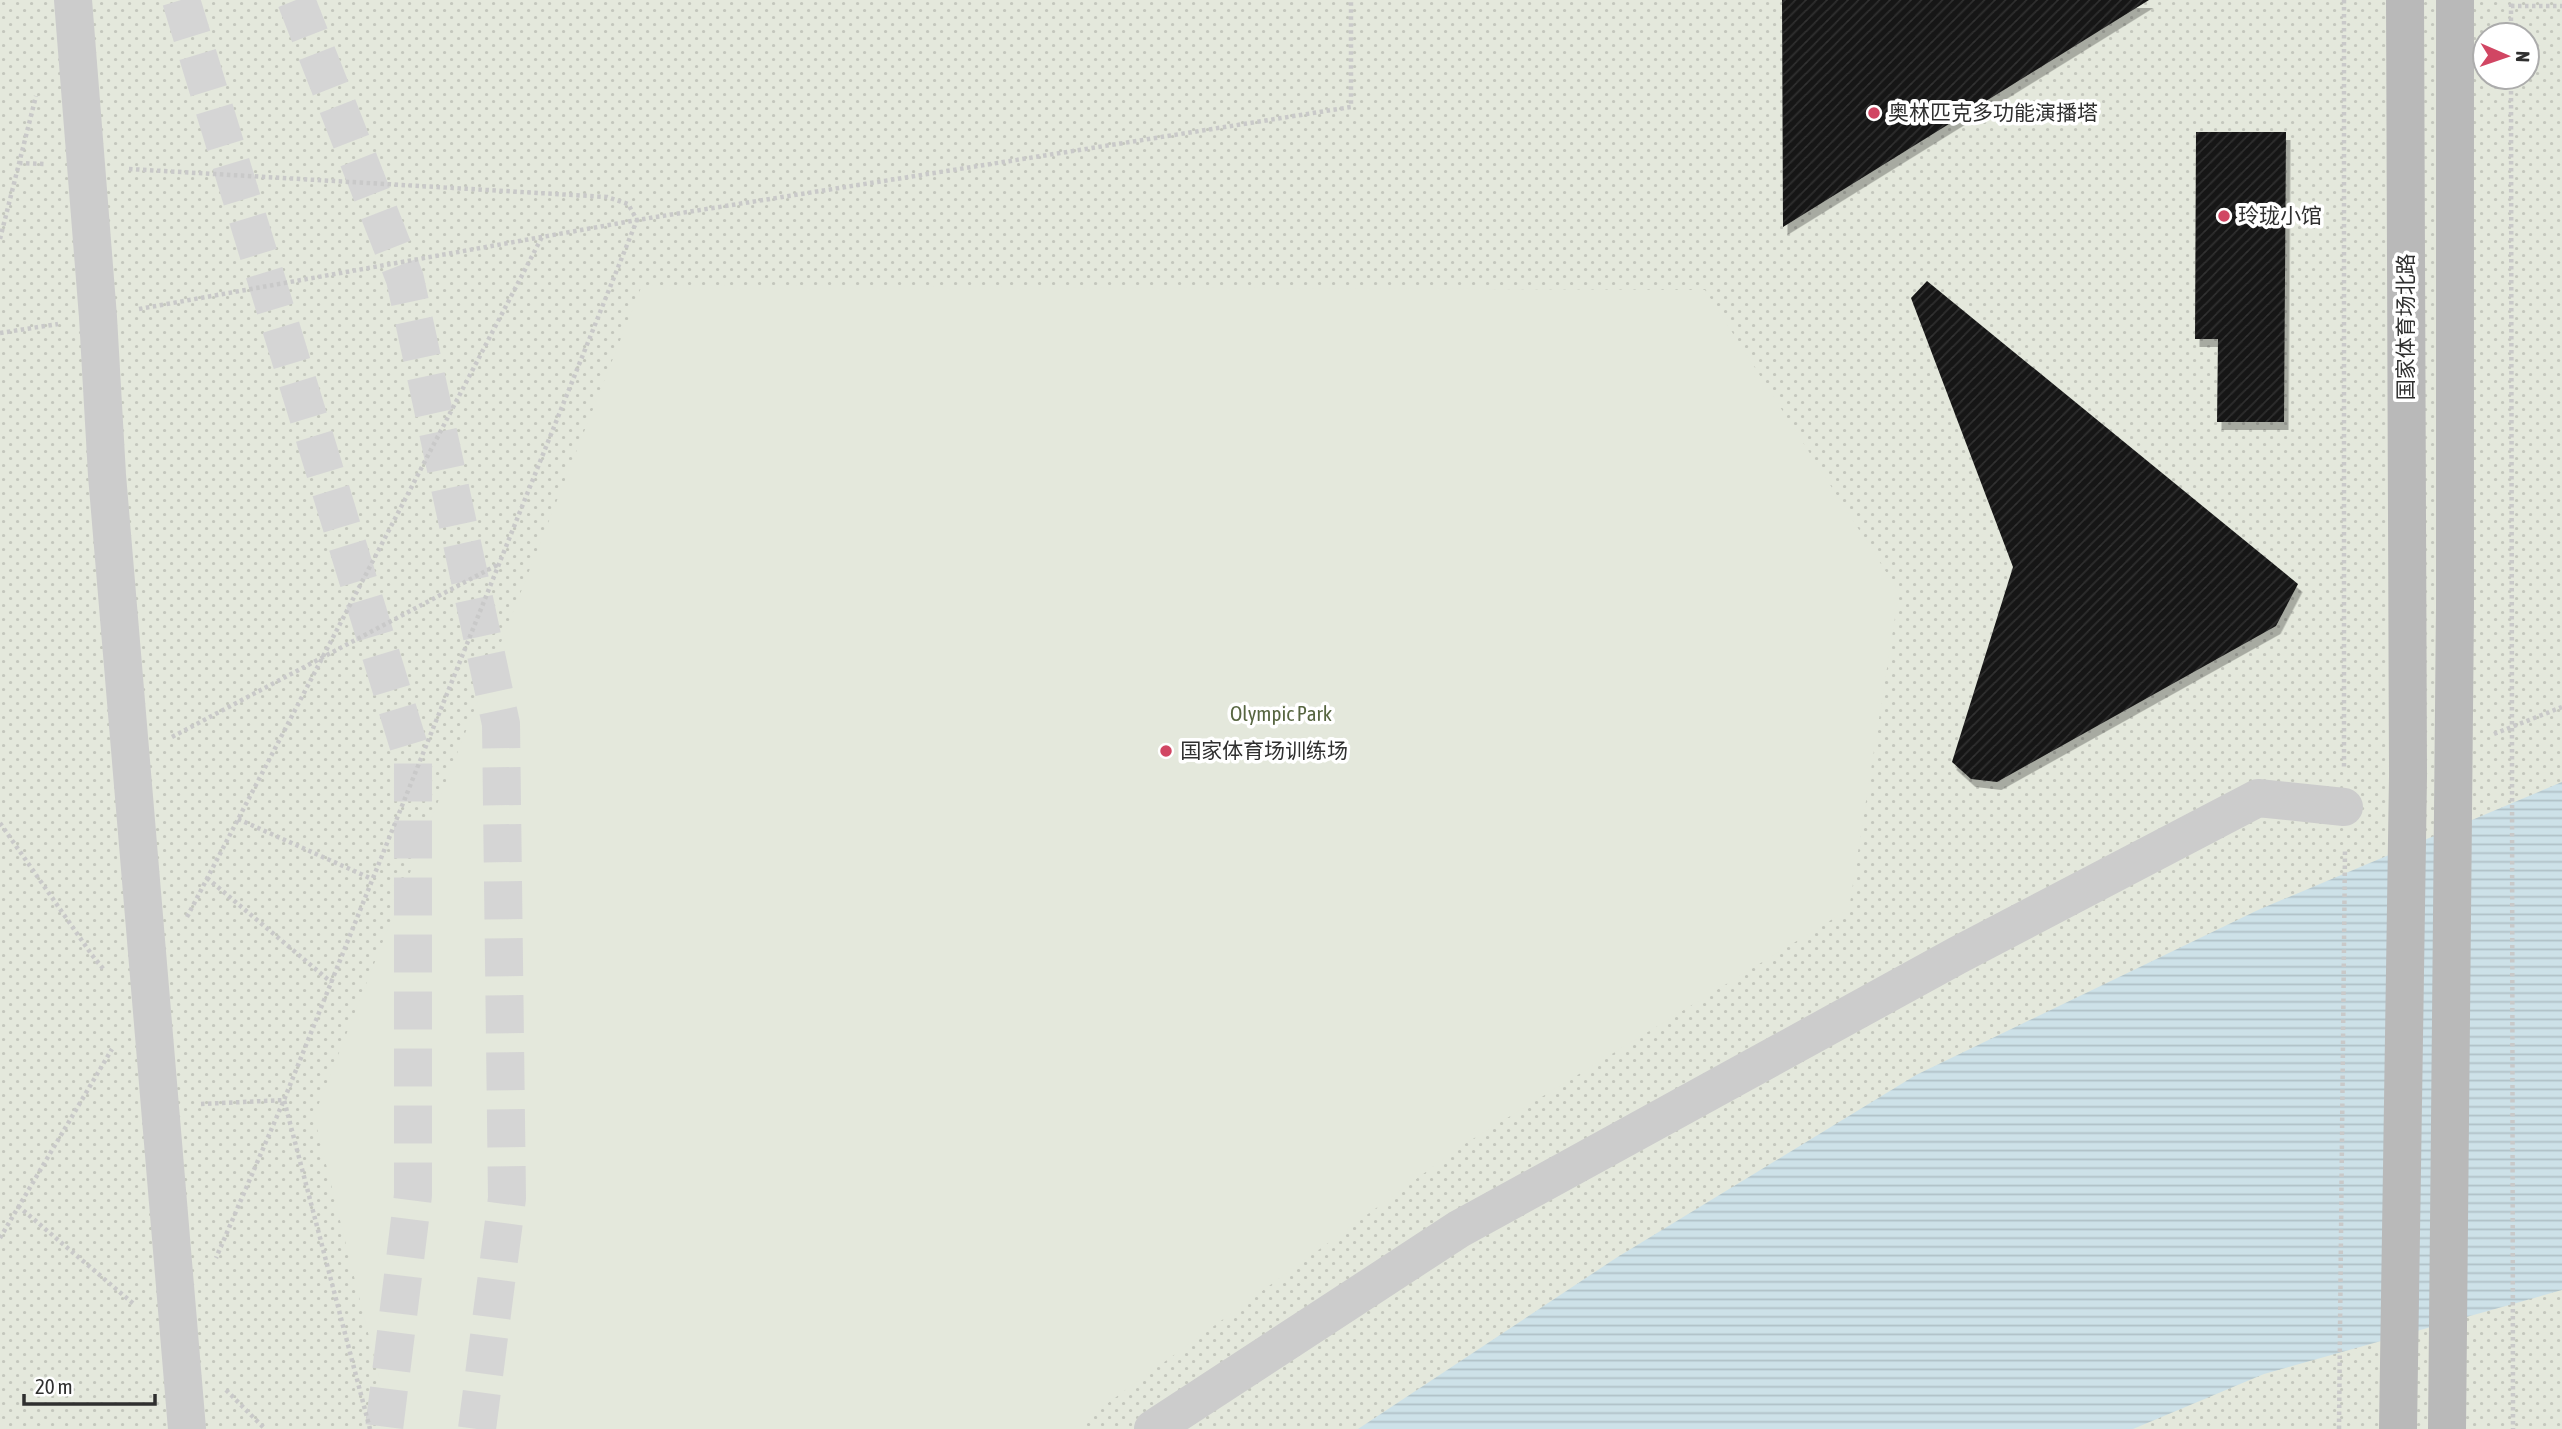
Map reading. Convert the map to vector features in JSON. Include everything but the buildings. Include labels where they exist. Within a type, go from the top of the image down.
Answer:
[{"type":"street","points":[[74,0],[107,475],[187,1429]]},
{"type":"street","name":"国家体育场北路","points":[[2398,1429],[2407,806],[2405,0]]},
{"type":"street","points":[[2447,1429],[2455,608],[2455,0]]},
{"type":"street","points":[[1153,1429],[1459,1230],[1958,956],[2246,804],[2258,798],[2344,821]]},
{"type":"path","points":[[0,334],[637,220],[1351,107],[1351,0]]},
{"type":"path","points":[[2339,1429],[2344,821],[2344,0]]},
{"type":"path","points":[[2511,21],[2511,3],[2562,6]]},
{"type":"path","points":[[0,239],[38,88]]},
{"type":"path","points":[[2511,91],[2513,1429]]},
{"type":"path","points":[[19,163],[607,197],[628,204],[637,220]]},
{"type":"path","points":[[213,1267],[284,1100],[637,220]]},
{"type":"path","points":[[182,926],[542,237]]},
{"type":"path","points":[[130,758],[499,564]]},
{"type":"path","points":[[238,819],[372,879]]},
{"type":"path","points":[[0,823],[92,956],[110,976],[150,988]]},
{"type":"path","points":[[207,878],[331,982]]},
{"type":"path","points":[[0,1238],[115,1045]]},
{"type":"path","points":[[160,1105],[284,1100]]},
{"type":"path","points":[[284,1100],[370,1429]]},
{"type":"green space","name":"Olympic Park","points":[[0,0],[2562,0],[2562,1429],[0,1429]]},
{"type":"green space","name":"国家体育场训练场","points":[[642,285],[1705,290],[1899,592],[1849,909],[1463,1145],[1072,1429],[392,1429],[314,1116]]},
{"type":"shaded area","points":[[2562,782],[2562,1290],[2264,1374],[2133,1429],[1358,1429],[1616,1258],[1916,1075],[2258,910]]},
{"type":"tunnel","points":[[181,0],[413,760],[413,1195],[384,1429]]},
{"type":"tunnel","points":[[296,0],[405,279],[501,724],[507,1198],[477,1429]]},
{"type":"place","name":"奥林匹克多功能演播塔","points":[[1874,113]]},
{"type":"place","name":"玲珑小馆","points":[[2224,216]]},
{"type":"place","name":"国家体育场训练场","points":[[1166,751]]}]
